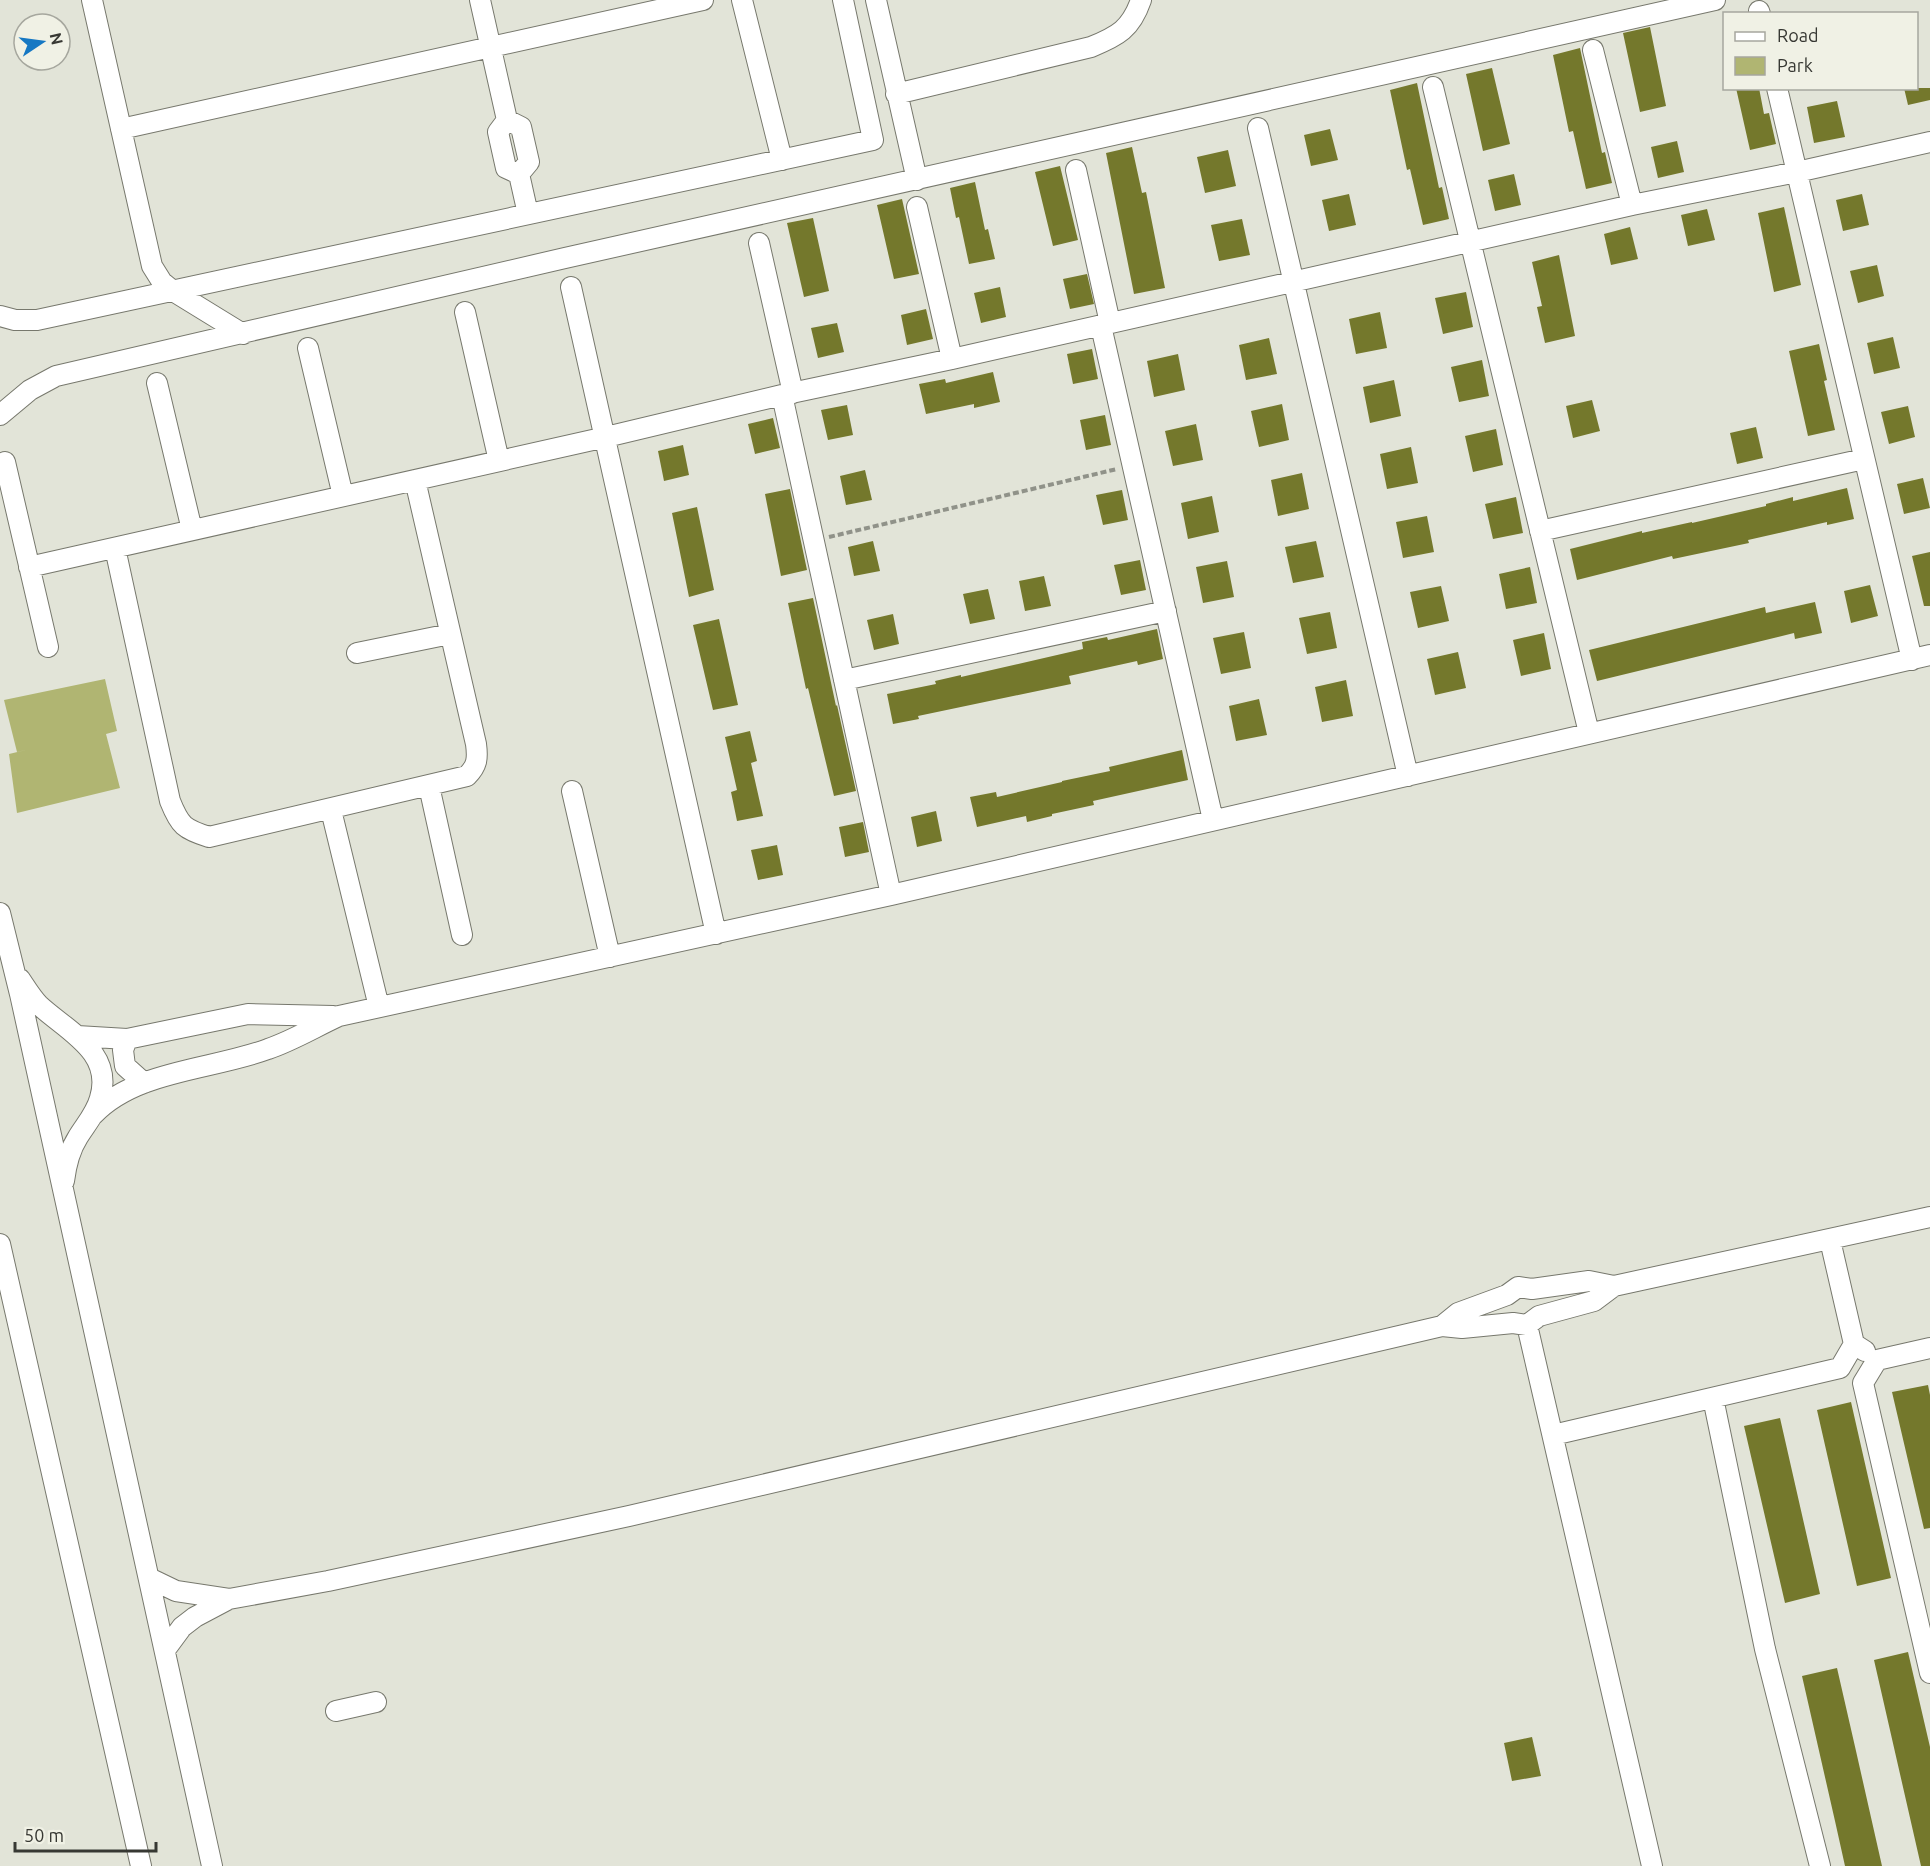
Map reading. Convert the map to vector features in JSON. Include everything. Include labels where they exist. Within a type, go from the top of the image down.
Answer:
[{"type":"street","points":[[92,0],[152,266],[162,282],[173,291],[243,334]]},
{"type":"street","points":[[480,0],[507,120],[521,127],[529,162],[519,174],[528,214]]},
{"type":"street","points":[[121,129],[703,0]]},
{"type":"street","points":[[742,0],[782,160]]},
{"type":"street","points":[[0,316],[15,320],[37,320],[873,140],[843,0]]},
{"type":"street","points":[[876,0],[917,180]]},
{"type":"street","points":[[896,94],[1090,47],[1115,37],[1135,18],[1141,0]]},
{"type":"street","points":[[0,415],[30,390],[56,376],[565,258],[1715,0]]},
{"type":"street","points":[[1593,50],[1632,205]]},
{"type":"street","points":[[1433,87],[1589,733]]},
{"type":"street","points":[[93,1115],[115,1096],[144,1083],[268,1049],[339,1016],[891,895],[1921,657],[1864,459],[1777,90]]},
{"type":"street","points":[[1258,128],[1408,776]]},
{"type":"street","points":[[29,567],[1632,205],[1797,172],[1930,142]]},
{"type":"street","points":[[1076,170],[1133,466],[1213,820]]},
{"type":"street","points":[[917,207],[952,359]]},
{"type":"street","points":[[759,243],[814,540],[891,895]]},
{"type":"street","points":[[572,287],[716,934]]},
{"type":"street","points":[[465,312],[499,461]]},
{"type":"street","points":[[308,348],[343,496]]},
{"type":"street","points":[[156,383],[192,530]]},
{"type":"street","points":[[1540,531],[1864,459]]},
{"type":"street","points":[[5,462],[48,647]]},
{"type":"street","points":[[115,548],[170,801],[178,821],[192,831],[209,837],[331,810],[467,776],[476,767],[478,757],[415,480]]},
{"type":"street","points":[[844,680],[1166,611]]},
{"type":"street","points":[[357,654],[450,634]]},
{"type":"street","points":[[429,786],[462,935]]},
{"type":"street","points":[[572,791],[610,957]]},
{"type":"street","points":[[331,810],[379,1007]]},
{"type":"street","points":[[0,913],[212,1866]]},
{"type":"street","points":[[14,970],[38,1004],[90,1047],[98,1061],[102,1077],[101,1096],[93,1115],[69,1154],[62,1192]]},
{"type":"street","points":[[77,1036],[127,1039],[248,1014],[339,1016]]},
{"type":"street","points":[[257,1014],[265,1023],[268,1049]]},
{"type":"street","points":[[127,1039],[122,1058],[125,1066],[144,1083]]},
{"type":"street","points":[[1442,1326],[1458,1313],[1507,1295],[1518,1287],[1532,1289],[1588,1281],[1614,1286],[1930,1217]]},
{"type":"street","points":[[1830,1240],[1854,1344],[1877,1360]]},
{"type":"street","points":[[0,1244],[141,1866]]},
{"type":"street","points":[[165,1650],[182,1627],[195,1617],[229,1599],[328,1581],[629,1516],[1442,1326],[1462,1328],[1526,1321],[1594,1301],[1614,1286]]},
{"type":"street","points":[[1526,1321],[1541,1301],[1532,1289]]},
{"type":"street","points":[[1507,1295],[1503,1307],[1508,1319],[1526,1321]]},
{"type":"street","points":[[1526,1321],[1652,1866]]},
{"type":"street","points":[[1840,1368],[1854,1344]]},
{"type":"street","points":[[1863,1383],[1877,1360],[1930,1348]]},
{"type":"street","points":[[1553,1435],[1840,1368],[1863,1383],[1930,1673]]},
{"type":"street","points":[[1713,1398],[1765,1649],[1820,1866]]},
{"type":"street","points":[[149,1578],[176,1591],[229,1599]]},
{"type":"street","points":[[336,1711],[376,1702]]},
{"type":"path","points":[[814,540],[1133,466]]},
{"type":"green space","points":[[105,679],[117,731],[106,734],[120,788],[17,813],[9,754],[30,749],[17,752],[4,700]]},
{"type":"building","points":[[1650,27],[1666,106],[1640,112],[1623,33]]},
{"type":"building","points":[[1580,48],[1602,153],[1605,152],[1612,183],[1586,189],[1573,131],[1569,132],[1553,55]]},
{"type":"building","points":[[1492,68],[1510,144],[1483,151],[1466,74]]},
{"type":"building","points":[[1417,83],[1439,188],[1442,187],[1449,219],[1423,225],[1410,169],[1407,170],[1390,90]]},
{"type":"building","points":[[1930,88],[1930,100],[1908,105],[1904,90]]},
{"type":"building","points":[[1736,90],[1759,90],[1764,114],[1769,113],[1776,144],[1750,150]]},
{"type":"building","points":[[1837,101],[1845,137],[1814,143],[1807,107]]},
{"type":"building","points":[[1330,129],[1338,160],[1311,166],[1304,135]]},
{"type":"building","points":[[1677,141],[1684,172],[1658,178],[1651,147]]},
{"type":"building","points":[[1132,147],[1142,193],[1146,192],[1165,288],[1134,294],[1106,153]]},
{"type":"building","points":[[1228,150],[1236,186],[1205,193],[1197,157]]},
{"type":"building","points":[[1060,166],[1078,240],[1053,246],[1035,172]]},
{"type":"building","points":[[1514,174],[1521,205],[1495,211],[1488,180]]},
{"type":"building","points":[[975,182],[985,230],[988,229],[995,259],[969,264],[950,188]]},
{"type":"building","points":[[1349,194],[1356,225],[1329,231],[1322,200]]},
{"type":"building","points":[[1862,194],[1869,225],[1843,231],[1836,200]]},
{"type":"building","points":[[902,199],[919,274],[894,279],[877,205]]},
{"type":"building","points":[[1784,207],[1801,285],[1774,292],[1758,213]]},
{"type":"building","points":[[1707,209],[1715,240],[1688,246],[1681,215]]},
{"type":"building","points":[[813,218],[829,291],[804,297],[787,223]]},
{"type":"building","points":[[1242,219],[1250,255],[1219,261],[1211,225]]},
{"type":"building","points":[[1630,227],[1638,259],[1611,265],[1604,234]]},
{"type":"building","points":[[1559,255],[1575,336],[1545,343],[1537,307],[1542,306],[1532,262]]},
{"type":"building","points":[[1877,265],[1884,296],[1858,303],[1850,271]]},
{"type":"building","points":[[1087,274],[1094,304],[1070,309],[1063,279]]},
{"type":"building","points":[[1000,287],[1006,317],[981,323],[974,293]]},
{"type":"building","points":[[1466,292],[1473,327],[1443,334],[1435,298]]},
{"type":"building","points":[[926,309],[933,339],[907,345],[901,315]]},
{"type":"building","points":[[1380,312],[1387,348],[1356,354],[1349,319]]},
{"type":"building","points":[[837,323],[844,352],[818,358],[811,328]]},
{"type":"building","points":[[1893,337],[1900,368],[1874,374],[1867,343]]},
{"type":"building","points":[[1269,338],[1277,374],[1246,380],[1239,345]]},
{"type":"building","points":[[1819,344],[1827,380],[1824,381],[1835,430],[1808,436],[1789,351]]},
{"type":"building","points":[[1092,349],[1098,379],[1073,384],[1067,354]]},
{"type":"building","points":[[1178,354],[1185,390],[1154,397],[1147,361]]},
{"type":"building","points":[[1482,360],[1489,396],[1459,402],[1451,367]]},
{"type":"building","points":[[993,372],[1000,402],[974,408],[974,404],[926,414],[919,384],[945,379],[946,383]]},
{"type":"building","points":[[1394,380],[1401,416],[1370,423],[1363,387]]},
{"type":"building","points":[[1592,400],[1600,431],[1573,438],[1566,406]]},
{"type":"building","points":[[1282,404],[1289,440],[1259,447],[1251,411]]},
{"type":"building","points":[[847,405],[853,435],[828,440],[821,410]]},
{"type":"building","points":[[1908,406],[1915,437],[1889,444],[1881,412]]},
{"type":"building","points":[[1105,415],[1111,445],[1086,450],[1080,420]]},
{"type":"building","points":[[773,418],[780,448],[755,454],[748,424]]},
{"type":"building","points":[[1196,424],[1203,460],[1173,466],[1165,431]]},
{"type":"building","points":[[1756,427],[1763,458],[1737,464],[1730,433]]},
{"type":"building","points":[[1496,429],[1503,465],[1473,472],[1465,436]]},
{"type":"building","points":[[683,445],[689,475],[664,481],[658,451]]},
{"type":"building","points":[[1411,447],[1418,483],[1387,489],[1380,454]]},
{"type":"building","points":[[865,470],[872,500],[846,505],[840,476]]},
{"type":"building","points":[[1302,473],[1309,509],[1278,516],[1271,480]]},
{"type":"building","points":[[1923,478],[1930,508],[1904,514],[1897,484]]},
{"type":"building","points":[[1847,488],[1854,519],[1827,525],[1827,522],[1748,540],[1749,543],[1673,559],[1672,556],[1577,580],[1570,549],[1642,531],[1642,533],[1692,523],[1766,506],[1766,504],[1793,497],[1793,501]]},
{"type":"building","points":[[790,489],[807,570],[781,576],[765,494]]},
{"type":"building","points":[[1122,490],[1128,520],[1103,525],[1096,495]]},
{"type":"building","points":[[1212,496],[1219,532],[1188,539],[1181,503]]},
{"type":"building","points":[[1516,497],[1523,533],[1493,539],[1485,504]]},
{"type":"building","points":[[697,507],[714,590],[689,597],[672,513]]},
{"type":"building","points":[[1427,516],[1434,552],[1403,558],[1396,522]]},
{"type":"building","points":[[873,541],[880,571],[854,576],[848,547]]},
{"type":"building","points":[[1316,541],[1324,577],[1293,583],[1285,547]]},
{"type":"building","points":[[1930,552],[1930,606],[1924,606],[1912,556]]},
{"type":"building","points":[[1140,560],[1146,590],[1121,595],[1114,565]]},
{"type":"building","points":[[1227,561],[1234,597],[1203,603],[1196,567]]},
{"type":"building","points":[[1530,567],[1537,603],[1506,609],[1499,574]]},
{"type":"building","points":[[1044,576],[1051,606],[1025,611],[1019,581]]},
{"type":"building","points":[[1870,585],[1878,616],[1851,623],[1844,591]]},
{"type":"building","points":[[1441,586],[1449,621],[1418,628],[1410,592]]},
{"type":"building","points":[[988,589],[995,619],[970,624],[963,594]]},
{"type":"building","points":[[813,598],[856,791],[834,796],[808,688],[806,689],[788,603]]},
{"type":"building","points":[[1815,602],[1822,633],[1795,639],[1794,633],[1597,681],[1589,650],[1765,607],[1766,613]]},
{"type":"building","points":[[1330,612],[1337,648],[1307,654],[1299,618]]},
{"type":"building","points":[[893,614],[899,644],[874,650],[867,620]]},
{"type":"building","points":[[719,619],[738,705],[713,710],[693,625]]},
{"type":"building","points":[[1157,629],[1163,659],[1138,665],[1137,661],[1069,676],[1071,684],[918,716],[919,719],[893,724],[887,694],[936,684],[935,681],[961,675],[961,677],[1083,649],[1082,642],[1107,637],[1108,640]]},
{"type":"building","points":[[1244,632],[1251,668],[1221,674],[1213,638]]},
{"type":"building","points":[[1544,633],[1551,669],[1521,676],[1513,640]]},
{"type":"building","points":[[1458,652],[1466,688],[1435,695],[1427,659]]},
{"type":"building","points":[[1346,680],[1353,716],[1322,722],[1315,687]]},
{"type":"building","points":[[1259,699],[1267,735],[1236,741],[1229,706]]},
{"type":"building","points":[[750,731],[757,761],[751,763],[763,816],[737,821],[731,792],[737,790],[725,737]]},
{"type":"building","points":[[1182,750],[1188,780],[1093,801],[1094,805],[1027,822],[1026,816],[977,827],[970,797],[996,792],[997,797],[1110,771],[1109,767]]},
{"type":"building","points":[[936,811],[942,841],[917,847],[911,817]]},
{"type":"building","points":[[863,822],[869,852],[845,857],[839,827]]},
{"type":"building","points":[[777,845],[783,875],[758,880],[751,850]]},
{"type":"building","points":[[1928,1385],[1930,1395],[1930,1528],[1924,1529],[1892,1392]]},
{"type":"building","points":[[1851,1402],[1891,1578],[1857,1586],[1817,1410]]},
{"type":"building","points":[[1780,1418],[1820,1594],[1785,1603],[1744,1426]]},
{"type":"building","points":[[1908,1652],[1930,1747],[1930,1866],[1921,1866],[1874,1660]]},
{"type":"building","points":[[1837,1668],[1882,1866],[1845,1866],[1802,1676]]},
{"type":"building","points":[[1532,1737],[1541,1776],[1512,1781],[1504,1743]]}]
